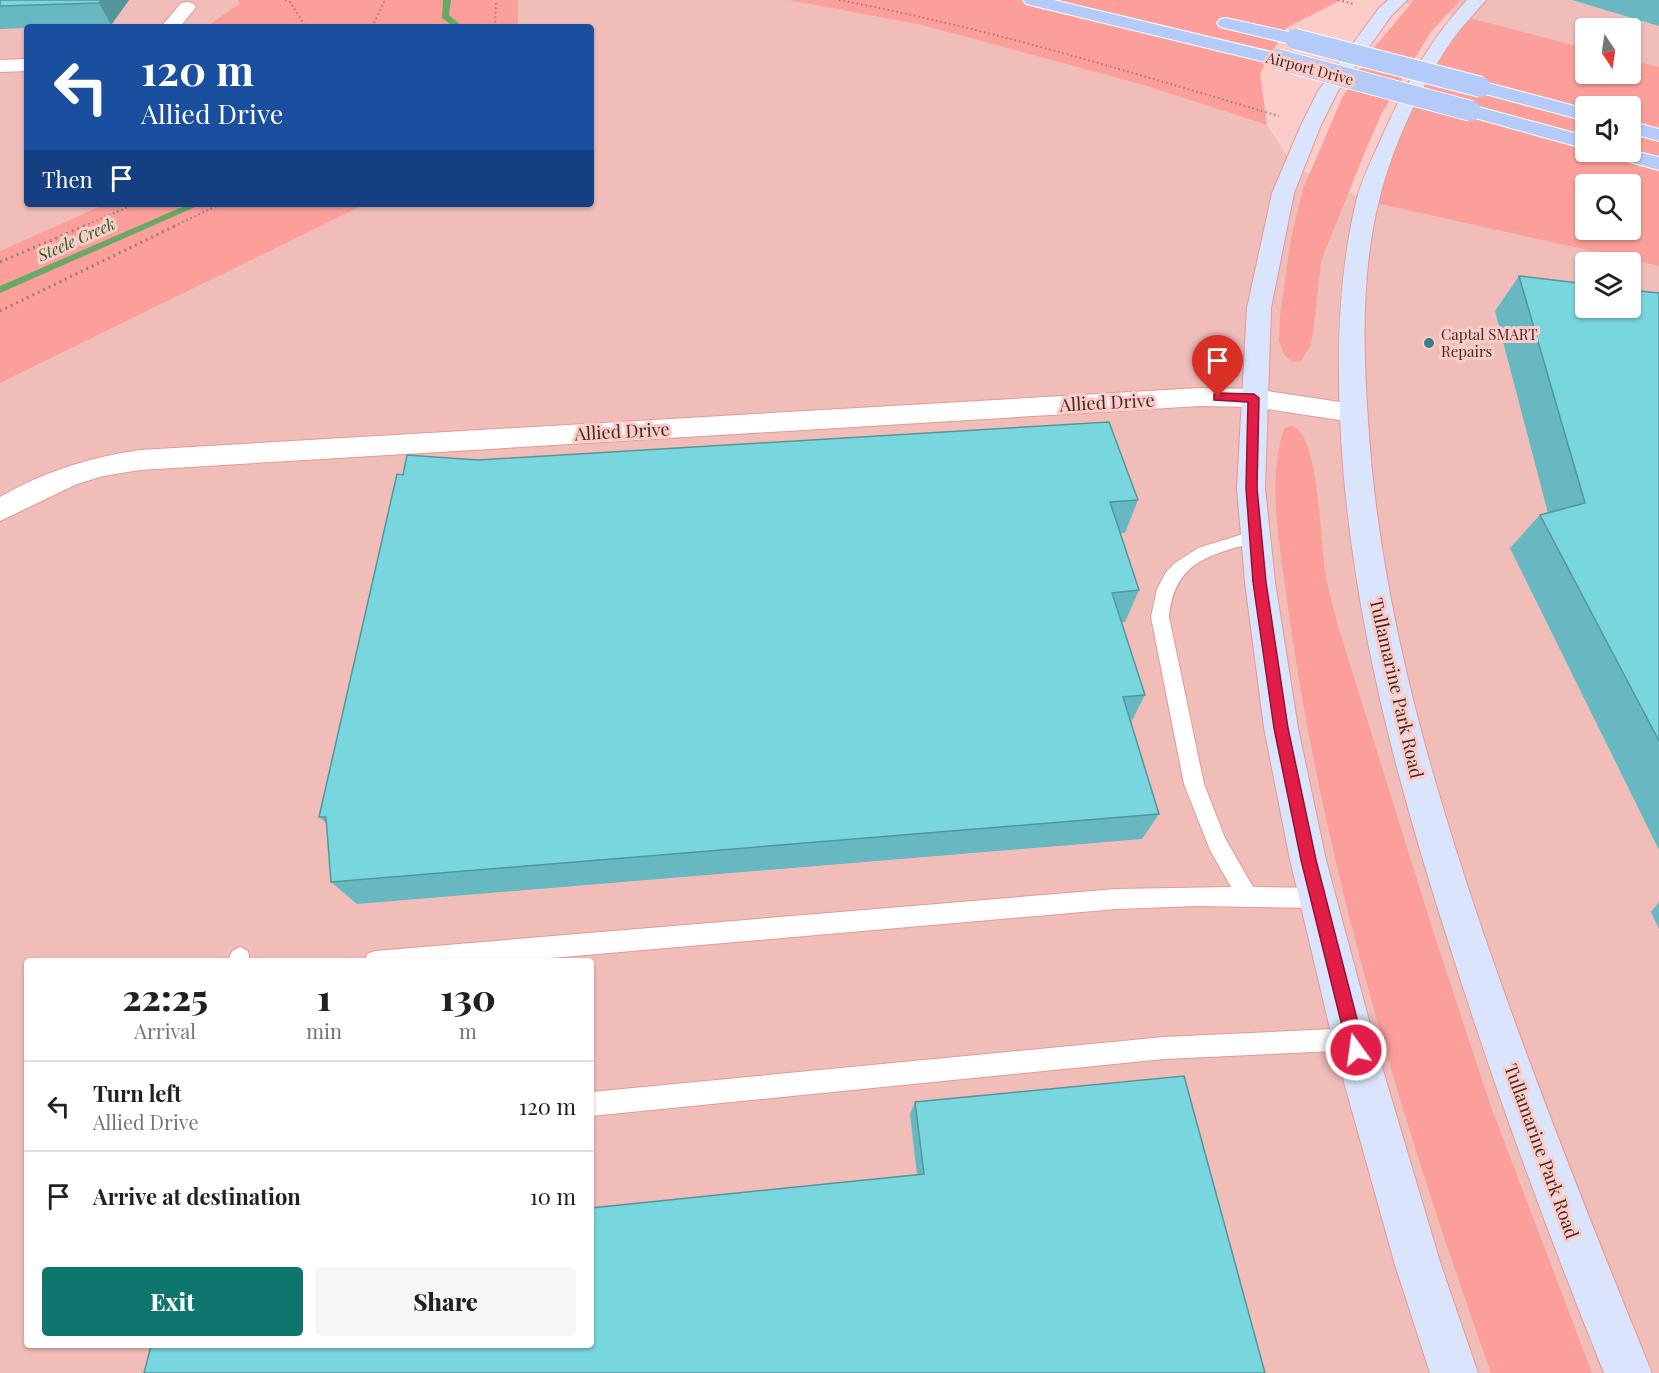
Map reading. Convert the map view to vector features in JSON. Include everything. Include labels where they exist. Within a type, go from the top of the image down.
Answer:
[{"type":"main road","name":"Airport Drive","points":[[1032,0],[1277,59],[1575,140]]},
{"type":"main road","name":"Airport Drive","points":[[1211,20],[1295,39],[1575,112]]},
{"type":"main road","points":[[1641,130],[1659,135]]},
{"type":"main road","points":[[1641,159],[1659,164]]},
{"type":"street","points":[[1398,0],[1385,12],[1328,91],[1311,125],[1283,193],[1259,308],[1251,488],[1260,582],[1281,728],[1318,898],[1354,1039],[1418,1264],[1454,1373]]},
{"type":"street","name":"Tullamarine Park Road","points":[[1477,0],[1439,44],[1425,65],[1372,185],[1356,269],[1351,346],[1359,495],[1376,607],[1404,733],[1447,882],[1543,1158],[1628,1373]]},
{"type":"street","points":[[173,24],[188,7]]},
{"type":"street","points":[[0,66],[24,65]]},
{"type":"street","name":"Allied Drive","points":[[0,510],[55,480],[114,463],[140,460],[1200,396],[1254,398],[1353,413]]},
{"type":"lane","points":[[1247,897],[1216,843],[1194,784],[1160,617],[1165,589],[1177,570],[1201,554],[1256,536]]},
{"type":"lane","points":[[422,958],[1116,899],[1318,898]]},
{"type":"lane","points":[[594,1104],[1164,1048],[1354,1039]]},
{"type":"path","points":[[285,0],[291,1],[304,24]]},
{"type":"path","points":[[373,24],[385,0]]},
{"type":"path","points":[[495,24],[496,0]]},
{"type":"path","points":[[838,0],[918,15],[1051,49],[1311,125]]},
{"type":"path","points":[[0,262],[128,207]]},
{"type":"path","points":[[0,312],[122,250],[215,207]]},
{"type":"shaded area","points":[[0,0],[238,0],[240,4],[210,24],[24,24],[24,207],[98,207],[0,251]]},
{"type":"shaded area","points":[[238,0],[518,0],[518,24],[210,24],[239,4]]},
{"type":"shaded area","points":[[518,0],[788,0],[922,25],[1140,84],[1267,125],[1293,166],[1367,201],[1596,252],[1575,252],[1575,318],[1641,318],[1641,262],[1659,266],[1659,1373],[0,1373],[0,383],[360,207],[594,207],[594,24],[518,24]]},
{"type":"shaded area","points":[[788,0],[1341,0],[1286,28],[1260,73],[1267,125],[1140,84],[922,25]]},
{"type":"shaded area","points":[[1395,0],[1659,0],[1659,67],[1641,62],[1641,18],[1575,18],[1575,45]]},
{"type":"shaded area","points":[[1414,0],[1460,0],[1431,32],[1382,113],[1321,261],[1310,346],[1301,361],[1293,362],[1284,355],[1279,341],[1280,316],[1291,238],[1303,189],[1342,98],[1372,50]]},
{"type":"shaded area","points":[[1462,16],[1575,45],[1575,84],[1641,84],[1641,62],[1659,67],[1659,266],[1641,262],[1641,252],[1596,252],[1367,201],[1374,177]]},
{"type":"shaded area","points":[[98,207],[360,207],[0,383],[0,251]]},
{"type":"shaded area","points":[[1292,426],[1301,433],[1308,448],[1313,469],[1326,576],[1338,626],[1434,934],[1490,1104],[1592,1373],[1491,1373],[1428,1187],[1370,995],[1322,801],[1303,704],[1282,563],[1276,495],[1276,472],[1284,428]]},
{"type":"building","points":[[0,0],[101,0],[99,3],[0,6]]},
{"type":"building","points":[[1519,276],[1575,283],[1575,318],[1641,318],[1641,291],[1659,293],[1659,741],[1540,515],[1585,503]]},
{"type":"building","points":[[1109,422],[1138,500],[1110,502],[1139,590],[1112,593],[1145,695],[1123,697],[1159,814],[331,882],[326,817],[319,817],[397,474],[403,475],[407,455],[478,460]]},
{"type":"building","points":[[1184,1076],[1265,1373],[144,1373],[150,1348],[594,1348],[594,1208],[924,1174],[915,1102]]},
{"type":"waterway","name":"Steele Creek","points":[[447,0],[445,16],[455,24]]},
{"type":"waterway","name":"Steele Creek","points":[[0,290],[190,207]]},
{"type":"place","name":"Captal SMART Repairs","points":[[1429,343]]},
{"type":"route","points":[[1218,397],[1254,398],[1251,488],[1260,582],[1281,728],[1308,860],[1356,1050]]}]
